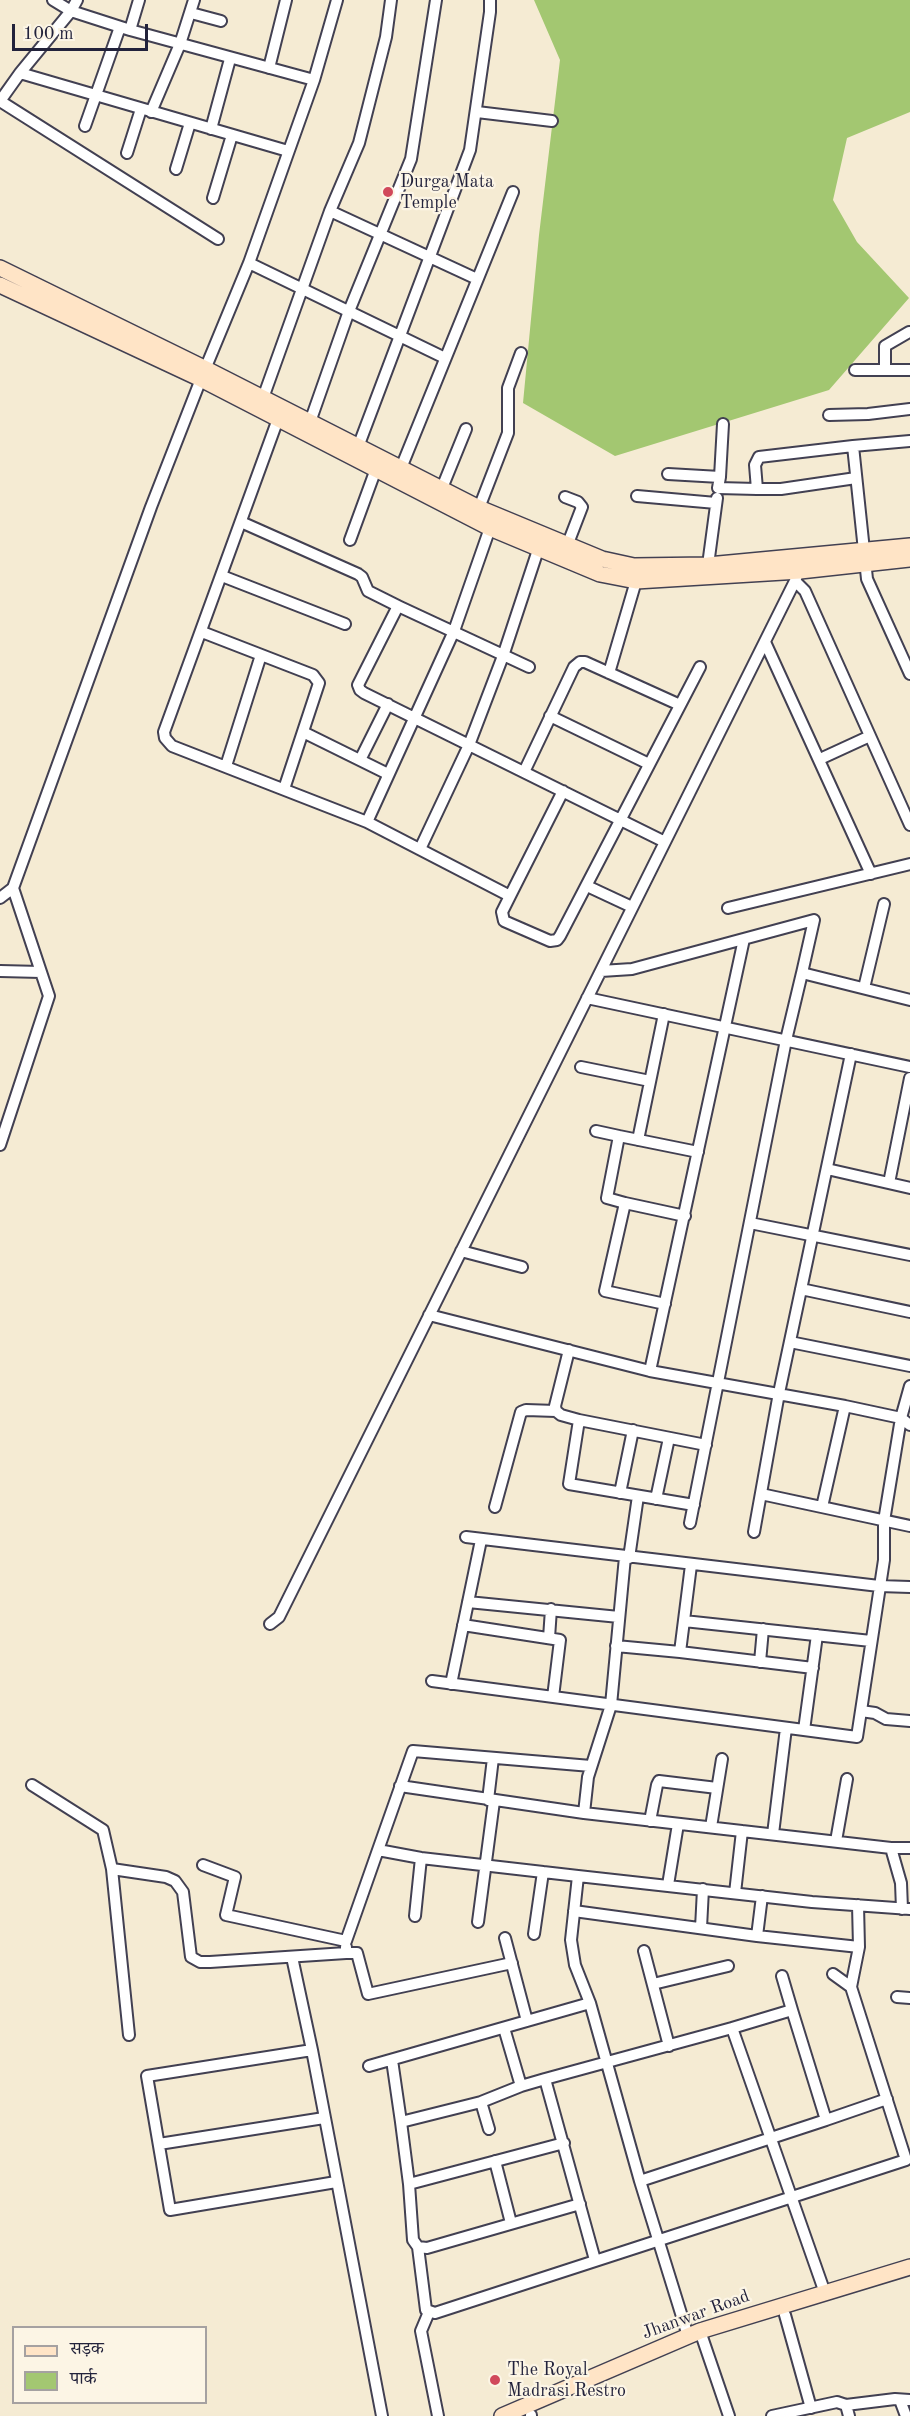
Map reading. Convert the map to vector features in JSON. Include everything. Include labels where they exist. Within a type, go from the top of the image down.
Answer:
[{"type":"main road","points":[[0,268],[204,374],[278,419],[490,528],[600,574],[798,570],[864,558],[910,546]]},
{"type":"main road","points":[[0,285],[263,398],[479,508],[635,573],[708,565],[798,570]]},
{"type":"main road","points":[[864,558],[910,559]]},
{"type":"main road","name":"Jhanwar Road","points":[[502,2416],[697,2336],[910,2267]]},
{"type":"main road","name":"Jhanwar Road","points":[[530,2416],[697,2336],[785,2314],[910,2277]]},
{"type":"street","points":[[53,0],[71,11],[125,28],[230,59],[314,80]]},
{"type":"street","points":[[76,0],[71,11],[0,101],[218,239]]},
{"type":"street","points":[[85,126],[95,95],[139,0]]},
{"type":"street","points":[[127,153],[180,44],[194,0]]},
{"type":"street","points":[[269,68],[286,0]]},
{"type":"street","points":[[0,898],[13,888],[147,518],[249,263],[314,80],[336,0]]},
{"type":"street","points":[[263,398],[330,211],[359,143],[386,37],[391,0]]},
{"type":"street","points":[[310,422],[349,311],[411,159],[436,0]]},
{"type":"street","points":[[358,447],[470,150],[477,112],[490,0]]},
{"type":"street","points":[[191,13],[221,21]]},
{"type":"street","points":[[212,129],[230,59]]},
{"type":"street","points":[[20,73],[288,151]]},
{"type":"street","points":[[477,112],[552,121]]},
{"type":"street","points":[[176,169],[190,123]]},
{"type":"street","points":[[213,198],[232,135]]},
{"type":"street","points":[[401,468],[513,192]]},
{"type":"street","points":[[330,211],[477,279]]},
{"type":"street","points":[[249,263],[445,358]]},
{"type":"street","points":[[885,370],[885,346],[909,333]]},
{"type":"street","points":[[479,508],[508,433],[508,388],[521,353]]},
{"type":"street","points":[[855,370],[910,370]]},
{"type":"street","points":[[829,415],[868,414],[910,409]]},
{"type":"street","points":[[278,419],[165,732],[165,738],[172,746],[366,822],[510,896]]},
{"type":"street","points":[[708,565],[720,477],[723,424]]},
{"type":"street","points":[[442,488],[466,429]]},
{"type":"street","points":[[757,489],[755,465],[759,457],[910,441]]},
{"type":"street","points":[[853,446],[867,579],[910,674]]},
{"type":"street","points":[[350,540],[376,469]]},
{"type":"street","points":[[668,474],[720,477]]},
{"type":"street","points":[[718,488],[782,489],[856,478]]},
{"type":"street","points":[[637,496],[716,503]]},
{"type":"street","points":[[565,497],[578,502],[582,507],[567,546]]},
{"type":"street","points":[[241,522],[362,576],[368,591],[529,667]]},
{"type":"street","points":[[366,822],[454,631],[490,528]]},
{"type":"street","points":[[420,849],[469,745],[503,656],[538,550]]},
{"type":"street","points":[[270,1624],[279,1617],[765,642],[798,570]]},
{"type":"street","points":[[798,570],[805,591],[910,825]]},
{"type":"street","points":[[609,672],[635,573]]},
{"type":"street","points":[[222,576],[345,624]]},
{"type":"street","points":[[398,606],[358,685],[360,690],[665,842]]},
{"type":"street","points":[[202,632],[312,675],[319,683],[284,789]]},
{"type":"street","points":[[765,642],[871,874]]},
{"type":"street","points":[[226,766],[261,655]]},
{"type":"street","points":[[524,772],[574,667],[580,662],[609,672],[680,705]]},
{"type":"street","points":[[563,791],[502,912],[504,921],[550,941],[556,940],[587,886],[700,667]]},
{"type":"street","points":[[360,760],[387,704]]},
{"type":"street","points":[[550,716],[649,764]]},
{"type":"street","points":[[303,732],[388,774]]},
{"type":"street","points":[[820,759],[870,736]]},
{"type":"street","points":[[728,908],[910,864]]},
{"type":"street","points":[[587,886],[632,907]]},
{"type":"street","points":[[0,1145],[50,996],[13,888]]},
{"type":"street","points":[[864,988],[884,904]]},
{"type":"street","points":[[601,971],[632,969],[814,920],[786,1040],[690,1523]]},
{"type":"street","points":[[650,1371],[744,939]]},
{"type":"street","points":[[0,971],[41,972]]},
{"type":"street","points":[[802,973],[910,1000]]},
{"type":"street","points":[[587,998],[910,1067]]},
{"type":"street","points":[[638,1140],[664,1014]]},
{"type":"street","points":[[754,1532],[779,1393],[851,1054]]},
{"type":"street","points":[[581,1066],[650,1081]]},
{"type":"street","points":[[889,1183],[910,1078]]},
{"type":"street","points":[[596,1131],[698,1152]]},
{"type":"street","points":[[620,1136],[607,1198],[685,1216]]},
{"type":"street","points":[[827,1168],[910,1188]]},
{"type":"street","points":[[625,1203],[605,1291],[665,1304]]},
{"type":"street","points":[[750,1223],[910,1255]]},
{"type":"street","points":[[461,1251],[522,1268]]},
{"type":"street","points":[[801,1289],[910,1312]]},
{"type":"street","points":[[429,1315],[650,1371],[779,1393],[905,1421]]},
{"type":"street","points":[[790,1342],[910,1366]]},
{"type":"street","points":[[556,1411],[555,1406],[569,1350]]},
{"type":"street","points":[[432,1681],[857,1737],[884,1560],[884,1521],[910,1386]]},
{"type":"street","points":[[822,1507],[845,1406]]},
{"type":"street","points":[[495,1507],[521,1412],[526,1410],[556,1411],[561,1415],[579,1420],[706,1445]]},
{"type":"street","points":[[579,1420],[569,1484],[694,1505]]},
{"type":"street","points":[[620,1493],[633,1430]]},
{"type":"street","points":[[656,1498],[669,1438]]},
{"type":"street","points":[[761,1494],[910,1526]]},
{"type":"street","points":[[584,1813],[591,1766],[611,1705],[619,1617],[638,1496]]},
{"type":"street","points":[[466,1538],[879,1586],[910,1587]]},
{"type":"street","points":[[451,1684],[481,1540]]},
{"type":"street","points":[[680,1652],[691,1565]]},
{"type":"street","points":[[468,1602],[619,1617]]},
{"type":"street","points":[[549,1638],[551,1609]]},
{"type":"street","points":[[684,1621],[871,1641]]},
{"type":"street","points":[[463,1625],[560,1640],[553,1697]]},
{"type":"street","points":[[760,1662],[763,1629]]},
{"type":"street","points":[[804,1730],[817,1635]]},
{"type":"street","points":[[616,1646],[813,1668]]},
{"type":"street","points":[[861,1711],[875,1713],[886,1719],[910,1721]]},
{"type":"street","points":[[772,1834],[786,1728]]},
{"type":"street","points":[[346,1953],[346,1941],[413,1751],[591,1766]]},
{"type":"street","points":[[478,1922],[491,1800],[493,1758]]},
{"type":"street","points":[[711,1827],[722,1759]]},
{"type":"street","points":[[836,1841],[847,1779]]},
{"type":"street","points":[[650,1821],[659,1781],[717,1788]]},
{"type":"street","points":[[32,1785],[103,1830],[112,1869],[129,2035]]},
{"type":"street","points":[[400,1786],[584,1813],[891,1848],[910,1848]]},
{"type":"street","points":[[668,1885],[678,1824]]},
{"type":"street","points":[[735,1893],[742,1831]]},
{"type":"street","points":[[378,1850],[421,1858],[578,1876],[906,1909],[891,1848]]},
{"type":"street","points":[[415,1916],[421,1858]]},
{"type":"street","points":[[203,1865],[235,1877],[226,1915],[346,1941]]},
{"type":"street","points":[[112,1869],[166,1877],[175,1881],[183,1892],[191,1958],[200,1962],[357,1953],[368,1994],[512,1963]]},
{"type":"street","points":[[534,1934],[543,1872]]},
{"type":"street","points":[[578,1876],[571,1940],[575,1965],[590,2003],[657,2240],[729,2416]]},
{"type":"street","points":[[701,1928],[703,1889]]},
{"type":"street","points":[[757,1936],[762,1896]]},
{"type":"street","points":[[392,2060],[409,2184],[414,2240],[418,2247],[426,2310],[429,2312],[435,2313],[906,2160],[851,1987],[859,1947],[858,1905]]},
{"type":"street","points":[[574,1911],[757,1936],[859,1947]]},
{"type":"street","points":[[505,1938],[527,2021]]},
{"type":"street","points":[[644,1951],[669,2046]]},
{"type":"street","points":[[292,1957],[382,2416]]},
{"type":"street","points":[[652,1984],[728,1966]]},
{"type":"street","points":[[833,1974],[851,1987]]},
{"type":"street","points":[[782,1976],[826,2120]]},
{"type":"street","points":[[897,1997],[910,1998]]},
{"type":"street","points":[[369,2066],[590,2003]]},
{"type":"street","points":[[401,2122],[481,2102],[521,2086],[792,2010]]},
{"type":"street","points":[[504,2028],[521,2086]]},
{"type":"street","points":[[732,2028],[825,2293]]},
{"type":"street","points":[[312,2050],[147,2076],[170,2210],[336,2182]]},
{"type":"street","points":[[545,2079],[595,2260]]},
{"type":"street","points":[[640,2181],[886,2099]]},
{"type":"street","points":[[481,2102],[489,2129]]},
{"type":"street","points":[[159,2144],[324,2118]]},
{"type":"street","points":[[409,2184],[564,2143]]},
{"type":"street","points":[[495,2161],[512,2223]]},
{"type":"street","points":[[418,2247],[427,2248],[580,2204]]},
{"type":"street","points":[[429,2312],[422,2331],[438,2416]]},
{"type":"street","points":[[785,2314],[811,2408]]},
{"type":"street","points":[[772,2416],[792,2414],[837,2402],[848,2411],[905,2400],[906,2416]]},
{"type":"green space","points":[[534,0],[910,0],[910,112],[847,138],[833,200],[857,242],[909,298],[829,390],[615,456],[523,403],[539,235],[560,60]]},
{"type":"place","name":"Durga Mata Temple","points":[[388,192]]},
{"type":"place","name":"The Royal Madrasi Restro","points":[[495,2380]]}]
